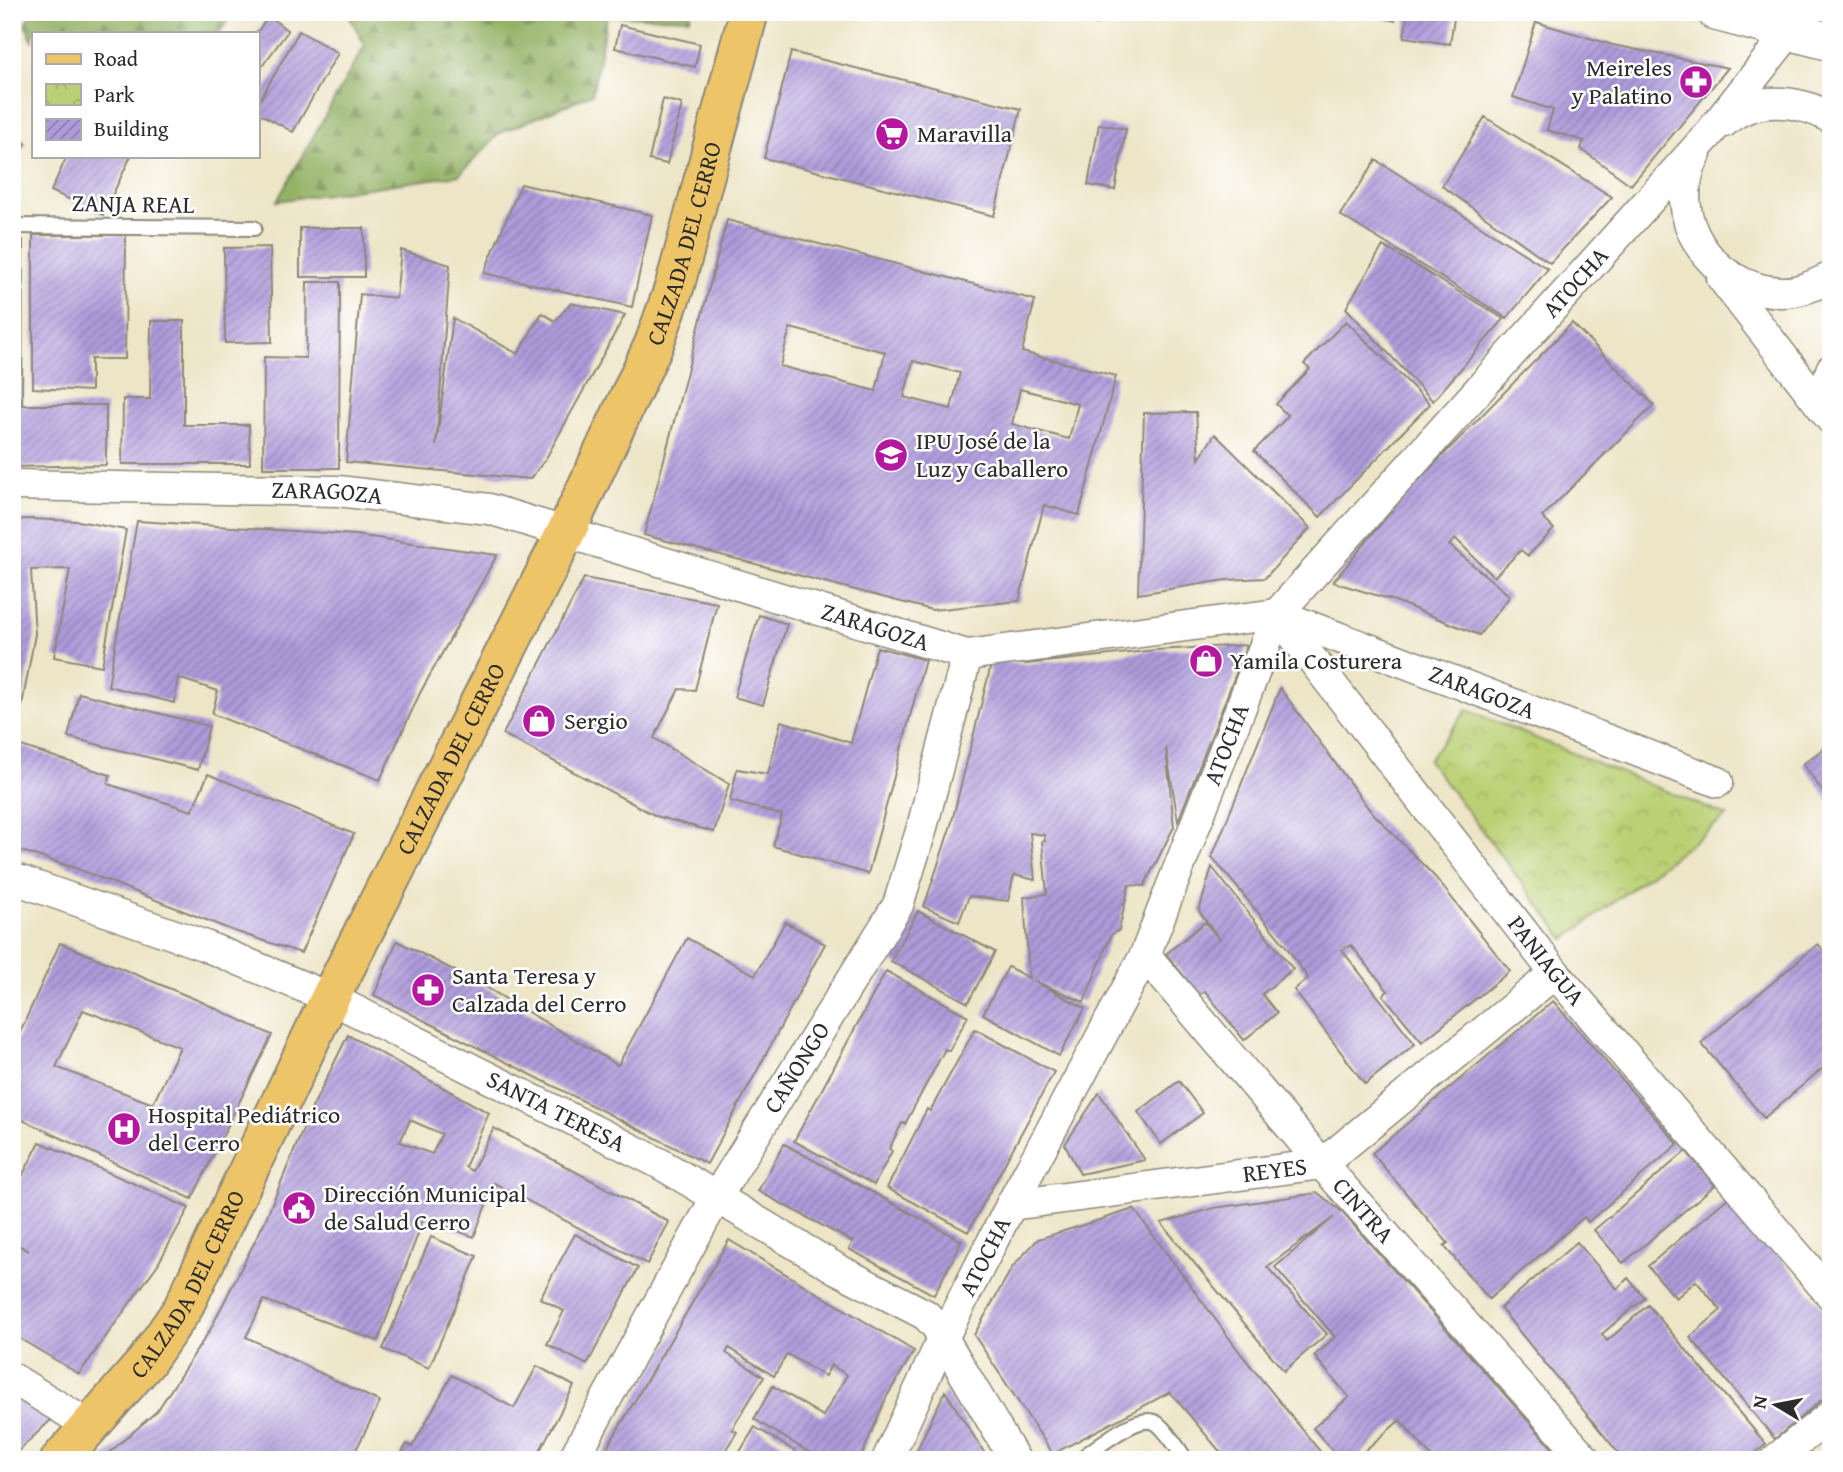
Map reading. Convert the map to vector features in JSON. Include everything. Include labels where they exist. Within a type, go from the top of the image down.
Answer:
[{"type":"main road","name":"CALZADA DEL CERRO","points":[[60,1460],[146,1362],[183,1308],[330,998],[566,532],[653,344],[671,297],[750,12]]},
{"type":"street","points":[[1736,15],[1831,41]]},
{"type":"street","name":"ATOCHA","points":[[887,1460],[942,1340],[1145,955],[1277,614],[1709,134],[1790,31]]},
{"type":"street","points":[[1826,412],[1707,257],[1693,234],[1686,209],[1686,182],[1694,157],[1709,134],[1731,115],[1758,104],[1786,102],[1815,108],[1831,118]]},
{"type":"street","points":[[1653,197],[1728,277],[1754,289],[1782,293],[1811,288],[1831,277]]},
{"type":"street","points":[[1826,412],[1831,370]]},
{"type":"street","name":"ZARAGOZA","points":[[12,485],[338,491],[489,509],[967,655],[1277,614],[1718,782]]},
{"type":"street","name":"PANIAGUA","points":[[1277,614],[1555,973],[1831,1295]]},
{"type":"street","name":"CAÑONGO","points":[[573,1460],[717,1196],[898,905],[921,831],[967,655]]},
{"type":"street","name":"SANTA TERESA","points":[[12,878],[203,945],[330,998],[580,1122],[717,1196],[837,1269],[926,1315],[936,1326],[1015,1460]]},
{"type":"street","name":"CINTRA","points":[[1145,955],[1322,1164],[1586,1460]]},
{"type":"street","name":"REYES","points":[[1011,1205],[1322,1164],[1555,973]]},
{"type":"street","points":[[12,1378],[90,1426]]},
{"type":"street","points":[[1775,1460],[1831,1415]]},
{"type":"lane","name":"ZANJA REAL","points":[[12,226],[254,228]]},
{"type":"lane","points":[[1079,1460],[1136,1422],[1148,1420],[1158,1423],[1186,1460]]},
{"type":"green space","points":[[32,12],[234,12],[220,32],[32,32],[32,40],[25,25]]},
{"type":"green space","points":[[347,12],[691,12],[690,18],[607,16],[592,94],[500,133],[459,175],[277,201],[365,45]]},
{"type":"green space","points":[[1467,710],[1727,816],[1565,939],[1428,760]]},
{"type":"building","points":[[1051,12],[1100,12],[1097,24]]},
{"type":"building","points":[[1269,12],[1290,12],[1289,17]]},
{"type":"building","points":[[1364,12],[1397,12],[1395,21]]},
{"type":"building","points":[[1408,12],[1455,12],[1450,44],[1404,37]]},
{"type":"building","points":[[269,16],[288,31],[259,70],[259,32]]},
{"type":"building","points":[[1536,22],[1613,45],[1728,68],[1631,185],[1581,149],[1584,141],[1547,130],[1553,110],[1513,97]]},
{"type":"building","points":[[620,25],[700,44],[695,67],[615,48]]},
{"type":"building","points":[[299,31],[338,53],[293,132],[259,113],[259,101]]},
{"type":"building","name":"Maravilla","points":[[791,52],[1021,109],[994,216],[764,158]]},
{"type":"building","points":[[663,99],[682,104],[667,164],[649,160]]},
{"type":"building","points":[[1485,117],[1612,197],[1550,263],[1442,186]]},
{"type":"building","points":[[1099,124],[1126,129],[1115,190],[1088,185]]},
{"type":"building","points":[[12,135],[26,143],[12,167]]},
{"type":"building","points":[[66,158],[130,158],[103,215],[51,191]]},
{"type":"building","points":[[1376,160],[1548,269],[1507,318],[1340,215]]},
{"type":"building","points":[[521,184],[652,215],[632,307],[484,273]]},
{"type":"building","name":"IPU José de la Luz y Caballero","points":[[727,220],[1035,300],[1022,352],[1116,376],[1079,515],[1044,505],[1019,601],[932,610],[644,535]],"holes":[[[790,328],[885,352],[876,391],[780,366]],[[913,361],[960,373],[951,409],[904,397]],[[1020,389],[1078,404],[1069,439],[1012,424]]]},
{"type":"building","points":[[300,228],[364,228],[364,277],[300,277]]},
{"type":"building","points":[[33,235],[126,235],[125,359],[91,359],[91,391],[33,388]]},
{"type":"building","points":[[12,240],[23,240],[22,405],[106,405],[106,465],[12,467]]},
{"type":"building","points":[[1383,246],[1504,319],[1433,401],[1346,308]]},
{"type":"building","points":[[270,247],[272,342],[225,343],[224,248]]},
{"type":"building","points":[[401,250],[450,265],[436,446],[453,318],[518,354],[542,313],[555,321],[571,303],[625,315],[545,460],[530,479],[346,462],[360,294],[396,298]]},
{"type":"building","points":[[307,282],[340,282],[339,468],[263,468],[264,357],[306,358]]},
{"type":"building","points":[[151,321],[184,321],[184,425],[249,425],[250,464],[122,464],[123,399],[150,399]]},
{"type":"building","points":[[1346,321],[1430,404],[1320,517],[1254,451],[1288,416],[1276,404],[1310,369],[1304,364]]},
{"type":"building","points":[[1572,323],[1654,405],[1542,517],[1554,529],[1528,556],[1521,550],[1494,577],[1456,539],[1449,545],[1510,596],[1479,635],[1395,601],[1333,582],[1408,491]]},
{"type":"building","points":[[1196,412],[1199,459],[1215,434],[1310,528],[1265,578],[1226,580],[1138,594],[1144,413]]},
{"type":"building","points":[[12,520],[78,521],[126,530],[102,666],[54,657],[70,569],[31,570],[35,634],[18,727],[12,726]]},
{"type":"building","points":[[137,521],[356,535],[497,555],[420,693],[380,780],[212,714],[218,691],[178,678],[174,703],[108,686]]},
{"type":"building","points":[[584,578],[717,603],[695,690],[679,689],[654,738],[729,784],[714,832],[656,816],[503,734]]},
{"type":"building","points":[[759,615],[787,624],[763,705],[734,697]]},
{"type":"building","points":[[1247,645],[1178,821],[1166,748],[1174,827],[1144,886],[1129,885],[1119,930],[1111,935],[1084,1002],[1034,981],[1085,1008],[1059,1056],[983,1014],[1008,967],[1029,978],[1024,897],[1047,894],[1042,841],[1045,841],[1044,835],[1030,833],[1035,880],[1014,875],[1008,901],[969,896],[959,922],[924,907],[951,825],[992,661],[1026,664],[1156,650]]},
{"type":"building","points":[[877,647],[925,660],[868,874],[773,846],[782,815],[730,801],[737,769],[768,774],[781,721],[851,743]]},
{"type":"building","points":[[1280,688],[1369,809],[1435,877],[1510,971],[1422,1042],[1383,995],[1388,991],[1351,945],[1342,950],[1415,1044],[1365,1084],[1294,990],[1308,978],[1285,945],[1212,857]]},
{"type":"building","points":[[79,693],[209,726],[198,770],[68,737]]},
{"type":"building","points":[[12,743],[110,775],[108,784],[192,811],[208,774],[354,834],[301,953],[234,931],[75,868],[12,848]]},
{"type":"building","points":[[1831,743],[1831,803],[1803,764]]},
{"type":"building","points":[[1212,867],[1293,969],[1262,994],[1277,1013],[1244,1040],[1205,991],[1199,995],[1166,954],[1205,922],[1220,940],[1199,911]]},
{"type":"building","points":[[918,911],[995,952],[968,1003],[891,961]]},
{"type":"building","points":[[785,922],[825,944],[707,1164],[374,995],[397,941],[482,985],[618,1065],[687,938],[755,975]]},
{"type":"building","points":[[60,943],[202,1002],[272,1035],[192,1199],[12,1115],[12,1050]],"holes":[[[83,1010],[180,1047],[153,1104],[56,1067]]]},
{"type":"building","points":[[1818,944],[1831,959],[1831,1061],[1764,1118],[1701,1043]]},
{"type":"building","points":[[886,971],[968,1016],[949,1051],[945,1049],[905,1124],[902,1123],[889,1149],[892,1151],[874,1185],[794,1141]]},
{"type":"building","points":[[1553,1001],[1678,1144],[1588,1222],[1584,1217],[1489,1299],[1444,1246],[1448,1243],[1372,1153]]},
{"type":"building","points":[[975,1029],[1054,1072],[968,1232],[887,1188],[927,1109],[930,1111]]},
{"type":"building","points":[[348,1035],[489,1113],[465,1167],[472,1171],[494,1128],[669,1222],[647,1264],[494,1183],[474,1237],[424,1218],[378,1341],[264,1300],[246,1337],[380,1402],[351,1460],[101,1460],[157,1411],[210,1330],[264,1223],[312,1108]],"holes":[[[410,1120],[442,1134],[432,1154],[400,1142]]]},
{"type":"building","points":[[1179,1081],[1203,1113],[1161,1144],[1138,1112]]},
{"type":"building","points":[[1099,1093],[1145,1160],[1080,1174],[1065,1144]]},
{"type":"building","points":[[40,1142],[189,1208],[158,1264],[79,1374],[12,1334],[12,1242],[29,1251],[12,1241],[12,1195]]},
{"type":"building","points":[[784,1144],[962,1241],[934,1295],[849,1249],[853,1242],[758,1191]]},
{"type":"building","points":[[1686,1151],[1715,1185],[1623,1263],[1594,1230]]},
{"type":"building","points":[[1318,1193],[1341,1211],[1563,1460],[1428,1460],[1432,1457],[1400,1420],[1354,1460],[1340,1460],[1313,1428],[1349,1397],[1314,1356],[1335,1337],[1275,1267],[1334,1217],[1267,1267],[1327,1334],[1284,1371],[1161,1223],[1214,1208]]},
{"type":"building","points":[[1729,1197],[1831,1317],[1831,1399],[1827,1395],[1775,1439],[1690,1337],[1721,1310],[1696,1281],[1676,1298],[1648,1266]]},
{"type":"building","points":[[1134,1209],[1241,1354],[1327,1460],[1227,1460],[1170,1392],[1053,1454],[974,1335],[1013,1266],[1038,1239]]},
{"type":"building","points":[[575,1234],[638,1268],[587,1365],[547,1344],[564,1311],[540,1298]]},
{"type":"building","points":[[431,1237],[477,1256],[429,1368],[383,1349]]},
{"type":"building","points":[[729,1240],[914,1351],[886,1398],[860,1460],[822,1460],[754,1419],[773,1386],[823,1416],[847,1375],[831,1365],[825,1376],[787,1354],[774,1376],[729,1348],[726,1353],[764,1377],[732,1429],[737,1432],[719,1460],[600,1460]]},
{"type":"building","points":[[1577,1242],[1617,1289],[1628,1278],[1645,1298],[1602,1334],[1607,1341],[1648,1305],[1766,1444],[1748,1460],[1624,1460],[1500,1308]]},
{"type":"building","points":[[537,1366],[574,1386],[535,1460],[398,1460],[407,1444],[412,1447],[452,1375],[514,1408]]},
{"type":"building","points":[[945,1391],[989,1460],[912,1460]]},
{"type":"building","points":[[12,1392],[54,1417],[12,1457]]},
{"type":"building","points":[[755,1427],[809,1460],[735,1460]]},
{"type":"building","points":[[1148,1453],[1152,1460],[1137,1460]]},
{"type":"place","name":"Meireles y Palatino","points":[[1696,82]]},
{"type":"place","name":"Maravilla","points":[[892,134]]},
{"type":"place","name":"IPU José de la Luz y Caballero","points":[[891,455]]},
{"type":"place","name":"Yamila Costurera","points":[[1206,661]]},
{"type":"place","name":"Sergio","points":[[539,721]]},
{"type":"place","name":"Santa Teresa y Calzada del Cerro","points":[[428,990]]},
{"type":"place","name":"Hospital Pediátrico del Cerro","points":[[124,1129]]},
{"type":"place","name":"Dirección Municipal de Salud Cerro","points":[[299,1208]]}]
